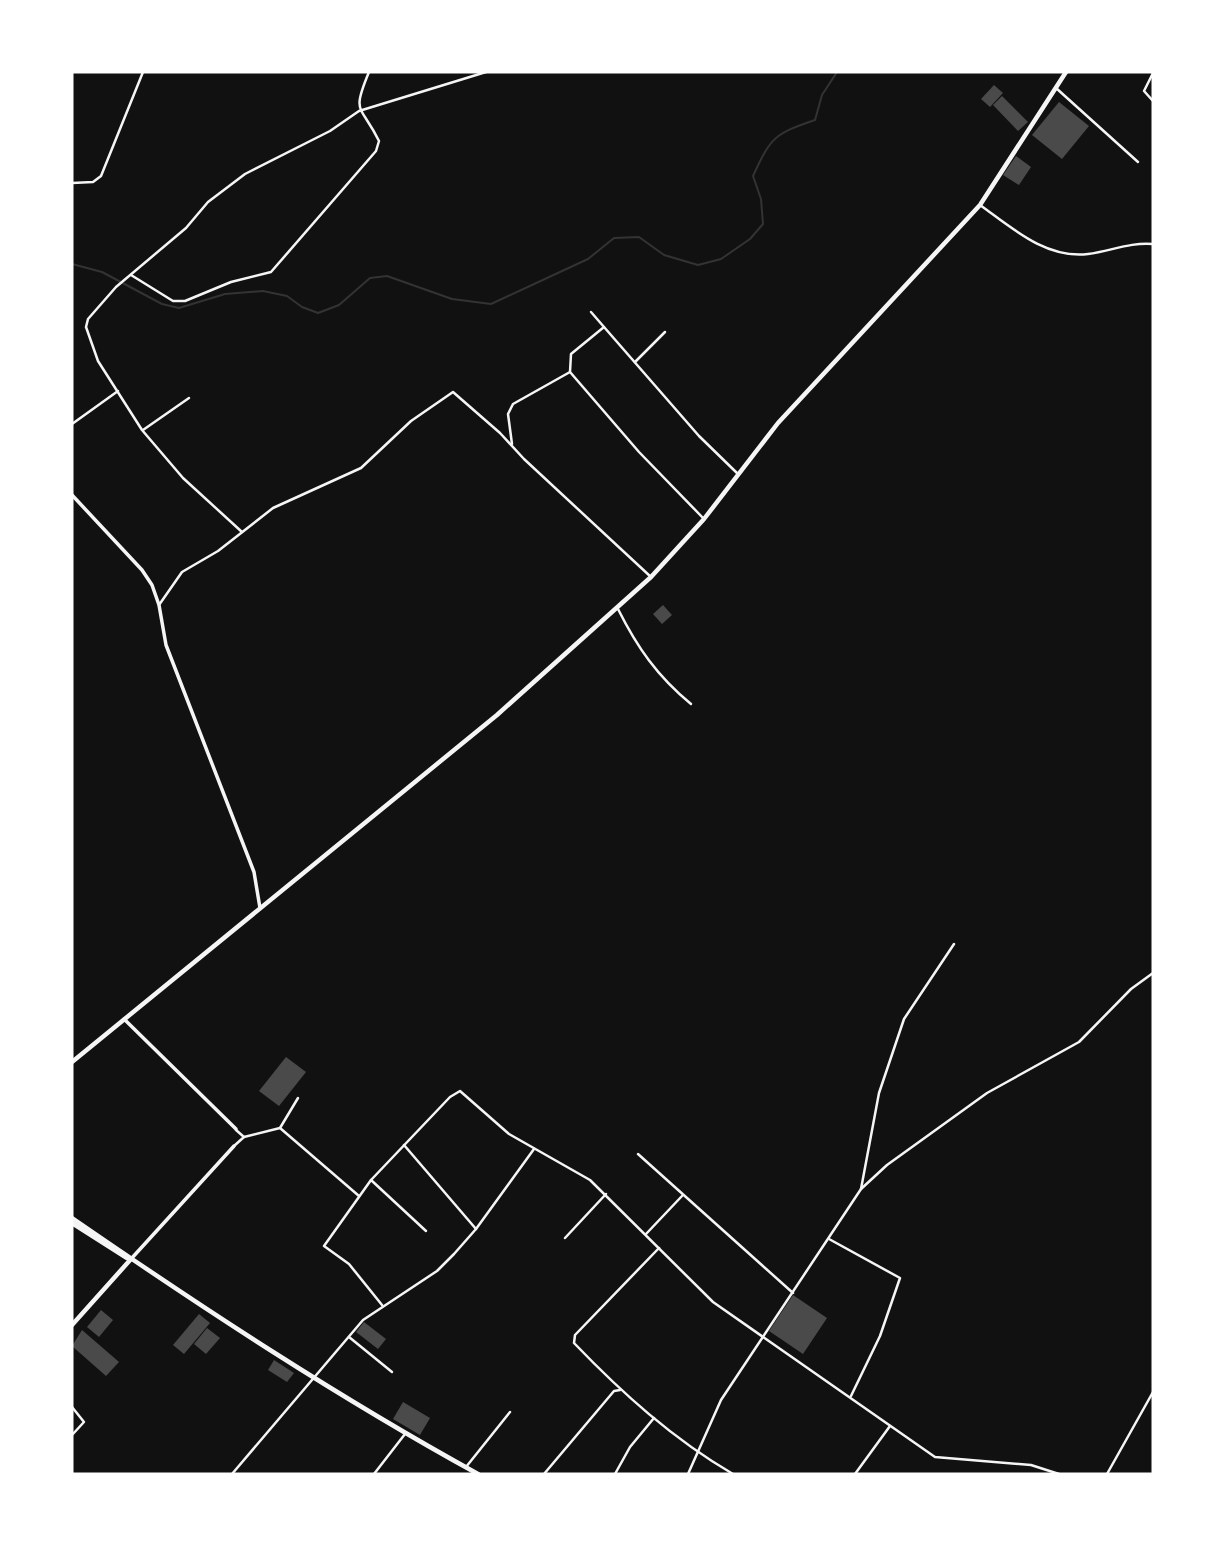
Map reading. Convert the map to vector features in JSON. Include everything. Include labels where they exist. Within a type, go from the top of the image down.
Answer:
[{"type":"main road","points":[[72,1062],[497,715],[651,577],[704,519],[778,424],[980,205],[1066,72]]},
{"type":"main road","points":[[72,1220],[207,1312],[405,1434],[478,1474]]},
{"type":"main road","points":[[72,1325],[131,1259]]},
{"type":"street","points":[[72,183],[93,182],[101,176],[143,72]]},
{"type":"street","points":[[131,275],[173,300],[186,301],[231,282],[276,269],[376,151],[377,137],[359,111],[357,97],[369,72]]},
{"type":"street","points":[[242,532],[183,478],[142,430],[98,361],[86,327],[92,310],[186,228],[208,202],[245,174],[330,131],[359,111],[486,72]]},
{"type":"street","points":[[1153,74],[1144,91],[1153,101]]},
{"type":"street","points":[[1056,88],[1138,162]]},
{"type":"street","points":[[980,205],[1030,241],[1061,252],[1089,254],[1129,244],[1153,244]]},
{"type":"street","points":[[591,312],[699,436],[738,475]]},
{"type":"street","points":[[604,327],[571,354],[570,372],[639,452],[704,519]]},
{"type":"street","points":[[635,362],[665,332]]},
{"type":"street","points":[[512,444],[508,414],[513,404],[570,372]]},
{"type":"street","points":[[72,424],[118,391]]},
{"type":"street","points":[[159,605],[182,572],[218,551],[273,508],[361,468],[411,421],[447,394],[458,395],[651,577]]},
{"type":"street","points":[[142,430],[189,398]]},
{"type":"street","points":[[72,495],[142,570],[159,605],[166,645],[254,872],[260,908]]},
{"type":"street","points":[[618,608],[646,661],[666,684],[691,704]]},
{"type":"street","points":[[861,1189],[879,1093],[904,1019],[954,944]]},
{"type":"street","points":[[688,1474],[721,1400],[861,1189],[887,1165],[987,1093],[1079,1042],[1130,989],[1153,972]]},
{"type":"street","points":[[124,1019],[244,1137]]},
{"type":"street","points":[[382,1304],[349,1264],[324,1246],[371,1180],[450,1097],[460,1091],[509,1134],[573,1168],[606,1194],[713,1302],[935,1457],[1031,1465],[1059,1474]]},
{"type":"street","points":[[131,1259],[234,1146],[244,1137],[281,1128],[298,1098]]},
{"type":"street","points":[[281,1128],[359,1196]]},
{"type":"street","points":[[404,1145],[476,1229]]},
{"type":"street","points":[[232,1474],[316,1379],[349,1337],[382,1304],[437,1271],[476,1229],[535,1148]]},
{"type":"street","points":[[638,1154],[793,1293]]},
{"type":"street","points":[[371,1180],[426,1231]]},
{"type":"street","points":[[565,1238],[606,1194]]},
{"type":"street","points":[[645,1235],[682,1196]]},
{"type":"street","points":[[830,1239],[900,1278],[880,1336],[851,1396]]},
{"type":"street","points":[[660,1248],[575,1335],[574,1343],[620,1390],[696,1452],[733,1474]]},
{"type":"street","points":[[349,1337],[392,1372]]},
{"type":"street","points":[[544,1474],[614,1391],[620,1390]]},
{"type":"street","points":[[1107,1474],[1153,1392]]},
{"type":"street","points":[[72,1407],[84,1422],[72,1435]]},
{"type":"street","points":[[466,1467],[510,1412]]},
{"type":"street","points":[[615,1474],[630,1447],[654,1418]]},
{"type":"street","points":[[855,1474],[890,1426]]},
{"type":"street","points":[[374,1474],[405,1434]]},
{"type":"building","points":[[994,85],[1003,93],[990,107],[981,99]]},
{"type":"building","points":[[1002,96],[1028,122],[1018,131],[993,105]]},
{"type":"building","points":[[1059,102],[1089,126],[1062,159],[1032,135]]},
{"type":"building","points":[[1016,156],[1031,167],[1019,185],[1003,175]]},
{"type":"building","points":[[663,605],[672,615],[662,624],[653,614]]},
{"type":"building","points":[[286,1057],[306,1072],[279,1106],[259,1091]]},
{"type":"building","points":[[793,1295],[827,1318],[803,1354],[769,1331]]},
{"type":"building","points":[[101,1310],[113,1320],[99,1337],[87,1327]]},
{"type":"building","points":[[199,1314],[210,1323],[184,1354],[173,1345]]},
{"type":"building","points":[[364,1322],[386,1339],[378,1349],[356,1332]]},
{"type":"building","points":[[207,1328],[220,1338],[206,1354],[194,1344]]},
{"type":"building","points":[[82,1330],[119,1362],[106,1376],[72,1346]]},
{"type":"building","points":[[274,1360],[294,1373],[287,1382],[268,1370]]},
{"type":"building","points":[[403,1402],[430,1418],[420,1435],[393,1419]]},
{"type":"waterway","points":[[72,264],[102,272],[162,304],[179,308],[225,294],[263,291],[287,296],[302,307],[318,313],[339,305],[370,278],[387,276],[452,299],[491,304],[588,259],[614,238],[639,237],[664,255],[698,265],[721,259],[750,239],[763,224],[761,199],[753,176],[759,163],[775,139],[791,129],[815,120],[822,95],[837,72]]}]
